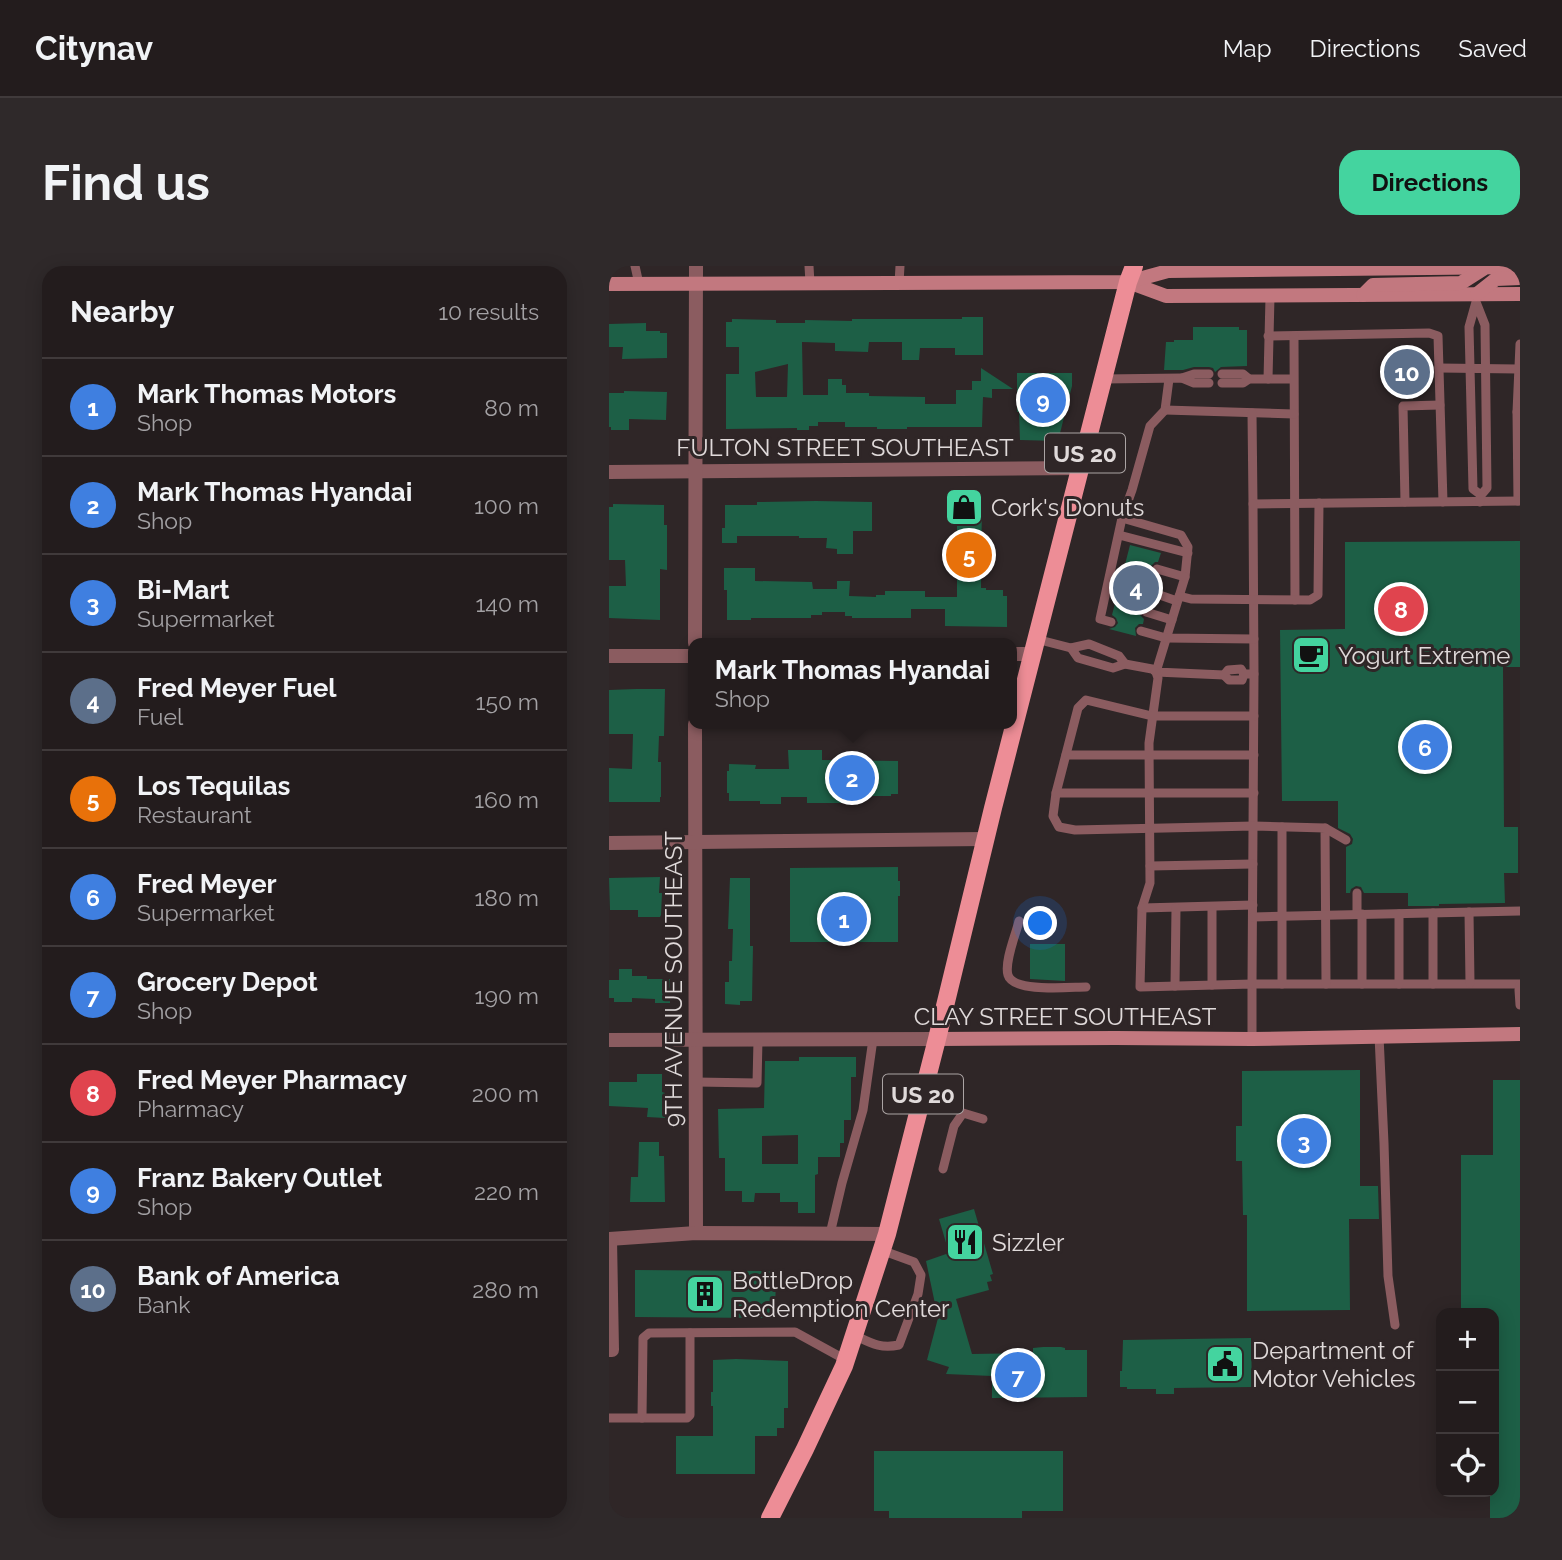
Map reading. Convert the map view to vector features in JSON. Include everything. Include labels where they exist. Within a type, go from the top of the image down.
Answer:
[{"type":"main road","points":[[609,284],[899,283],[1268,268],[1520,268]]},
{"type":"main road","points":[[1363,295],[1373,285],[1461,283],[1484,268]]},
{"type":"main road","points":[[1131,274],[1166,296],[1363,295],[1476,298],[1520,294]]},
{"type":"main road","name":"US 20","points":[[1017,714],[1131,274]]},
{"type":"main road","points":[[1476,298],[1496,279],[1520,278]]},
{"type":"main road","name":"US 20","points":[[770,1518],[846,1360],[884,1242],[1013,729]]},
{"type":"main road","name":"CLAY STREET SOUTHEAST","points":[[937,1039],[1252,1039],[1520,1034]]},
{"type":"street","points":[[695,638],[696,266]]},
{"type":"street","name":"FULTON STREET SOUTHEAST","points":[[609,472],[1081,468]]},
{"type":"street","points":[[1017,652],[1034,647]]},
{"type":"street","points":[[609,656],[688,656]]},
{"type":"street","name":"9TH AVENUE SOUTHEAST","points":[[695,729],[696,1233]]},
{"type":"street","points":[[609,843],[985,839]]},
{"type":"street","name":"CLAY STREET SOUTHEAST","points":[[609,1040],[937,1039]]},
{"type":"street","points":[[610,1350],[609,1239],[696,1233],[830,1234],[884,1242]]},
{"type":"lane","points":[[635,266],[639,284]]},
{"type":"lane","points":[[809,266],[810,283]]},
{"type":"lane","points":[[899,283],[900,266]]},
{"type":"lane","points":[[1268,379],[1270,297]]},
{"type":"lane","points":[[1476,298],[1469,327],[1472,489],[1481,498]]},
{"type":"lane","points":[[1476,298],[1485,325],[1487,488],[1481,498]]},
{"type":"lane","points":[[1268,336],[1429,333],[1438,337],[1443,502]]},
{"type":"lane","points":[[1294,336],[1295,600]]},
{"type":"lane","points":[[1253,504],[1443,502],[1481,498],[1519,501],[1520,344]]},
{"type":"lane","points":[[1439,368],[1518,369]]},
{"type":"lane","points":[[1222,378],[1243,374],[1249,379],[1293,379]]},
{"type":"lane","points":[[1104,379],[1182,378],[1194,383],[1209,378]]},
{"type":"lane","points":[[1111,622],[1100,619],[1122,519],[1150,426],[1165,410],[1169,379]]},
{"type":"lane","points":[[1405,502],[1403,406],[1440,405]]},
{"type":"lane","points":[[1165,410],[1294,414]]},
{"type":"lane","points":[[1252,413],[1254,639],[1249,674],[1254,716],[1252,1039]]},
{"type":"lane","points":[[1151,592],[1191,599],[1310,600],[1318,595],[1319,503]]},
{"type":"lane","points":[[1122,519],[1181,535],[1188,547],[1185,577],[1156,672]]},
{"type":"lane","points":[[1119,535],[1188,552]]},
{"type":"lane","points":[[1114,557],[1126,561]]},
{"type":"lane","points":[[1157,569],[1185,577]]},
{"type":"lane","points":[[1109,580],[1120,584]]},
{"type":"lane","points":[[1105,599],[1116,602]]},
{"type":"lane","points":[[1146,612],[1172,620]]},
{"type":"lane","points":[[1141,631],[1166,638],[1254,639]]},
{"type":"lane","points":[[1034,647],[1071,648],[1089,644],[1119,656],[1125,664]]},
{"type":"lane","points":[[1071,648],[1078,658],[1114,668],[1125,664],[1153,668],[1158,678],[1149,755],[1150,883],[1142,908],[1140,987],[1252,984],[1520,984],[1520,1005]]},
{"type":"lane","points":[[1156,672],[1224,675],[1228,670],[1241,669],[1249,674]]},
{"type":"lane","points":[[1254,716],[1152,716],[1086,701],[1078,708],[1056,793],[1053,816],[1059,827],[1075,830],[1254,826],[1325,828],[1346,840]]},
{"type":"lane","points":[[1066,755],[1254,755]]},
{"type":"lane","points":[[1056,793],[1254,793]]},
{"type":"lane","points":[[1282,827],[1282,984]]},
{"type":"lane","points":[[1325,828],[1326,984]]},
{"type":"lane","points":[[1150,866],[1253,864]]},
{"type":"lane","points":[[1357,893],[1362,984]]},
{"type":"lane","points":[[1142,908],[1253,905]]},
{"type":"lane","points":[[1212,907],[1212,985]]},
{"type":"lane","points":[[1175,986],[1176,908]]},
{"type":"lane","points":[[1253,917],[1520,911]]},
{"type":"lane","points":[[1469,912],[1470,984]]},
{"type":"lane","points":[[1433,913],[1433,984]]},
{"type":"lane","points":[[1399,914],[1399,984]]},
{"type":"lane","points":[[1019,921],[1007,965],[1011,981],[1036,987],[1086,987]]},
{"type":"lane","points":[[1379,1036],[1388,1276],[1395,1325]]},
{"type":"lane","points":[[830,1234],[863,1110],[873,1039]]},
{"type":"lane","points":[[696,1082],[757,1083],[758,1040]]},
{"type":"lane","points":[[943,1168],[954,1126],[963,1113],[983,1119]]},
{"type":"lane","points":[[854,1335],[887,1348],[899,1345],[918,1294],[921,1275],[914,1262],[884,1242]]},
{"type":"lane","points":[[642,1418],[643,1338],[649,1333],[795,1332],[846,1360]]},
{"type":"lane","points":[[609,1418],[687,1418],[690,1415],[690,1333]]},
{"type":"building","points":[[983,317],[983,355],[955,355],[955,348],[920,348],[919,360],[902,360],[902,342],[869,342],[868,352],[835,351],[835,343],[802,342],[803,395],[828,395],[828,379],[842,379],[842,385],[846,385],[846,393],[925,397],[925,404],[956,404],[956,390],[972,390],[972,381],[981,381],[981,368],[1013,389],[992,389],[992,398],[983,397],[982,427],[877,429],[845,427],[845,422],[818,422],[818,426],[809,426],[809,430],[726,429],[726,374],[739,374],[739,347],[726,347],[726,322],[732,322],[732,319],[805,323],[805,320]],"holes":[[[788,364],[787,397],[756,397],[755,372]]]},
{"type":"building","points":[[646,323],[646,331],[667,333],[667,358],[622,359],[623,347],[609,347],[609,324]]},
{"type":"building","points":[[1193,327],[1239,327],[1239,330],[1247,330],[1247,366],[1221,367],[1215,372],[1209,367],[1164,370],[1166,342],[1193,340]]},
{"type":"building","points":[[1392,356],[1423,356],[1423,387],[1391,386]]},
{"type":"building","points":[[1017,373],[1072,373],[1072,386],[1058,441],[1020,440]]},
{"type":"building","points":[[667,392],[666,420],[629,419],[629,430],[611,430],[609,393]]},
{"type":"building","points":[[945,496],[982,496],[981,588],[1003,590],[1003,596],[1007,596],[1007,627],[945,626],[945,609],[911,609],[911,618],[852,618],[845,616],[845,612],[822,612],[822,615],[811,615],[811,618],[727,620],[724,568],[755,568],[755,581],[812,582],[813,589],[837,589],[837,581],[850,581],[849,596],[876,597],[885,595],[885,591],[925,591],[925,597],[957,597],[957,518],[945,518]]},
{"type":"building","points":[[816,501],[872,502],[872,531],[853,531],[853,554],[837,554],[837,549],[826,548],[827,538],[737,536],[737,543],[722,543],[725,505]]},
{"type":"building","points":[[613,504],[664,505],[667,570],[660,569],[660,620],[609,618],[609,586],[626,586],[625,560],[609,560],[609,507],[613,507]]},
{"type":"building","points":[[1520,541],[1520,667],[1503,667],[1504,827],[1518,827],[1518,873],[1504,873],[1505,903],[1408,906],[1408,893],[1364,893],[1361,887],[1356,886],[1350,893],[1346,893],[1346,847],[1352,844],[1353,839],[1350,834],[1338,828],[1338,801],[1282,801],[1280,630],[1345,629],[1345,542]]},
{"type":"building","points":[[1130,545],[1161,553],[1158,562],[1151,566],[1150,571],[1155,576],[1152,585],[1144,590],[1149,600],[1148,605],[1140,609],[1139,614],[1144,619],[1143,624],[1135,628],[1136,636],[1109,629],[1118,623],[1112,615]]},
{"type":"building","points":[[665,689],[664,736],[659,736],[660,802],[609,802],[609,768],[632,769],[633,734],[609,734],[609,690]]},
{"type":"building","points":[[788,750],[822,750],[822,760],[898,761],[898,794],[859,796],[859,803],[807,803],[807,797],[781,797],[781,804],[729,801],[729,764],[756,765],[755,769],[789,769]]},
{"type":"building","points":[[898,867],[898,942],[790,942],[790,868]]},
{"type":"building","points":[[660,877],[660,917],[638,917],[638,910],[610,910],[609,878]]},
{"type":"building","points":[[730,878],[750,878],[752,1001],[740,1001],[740,1005],[725,1004],[725,982],[729,982],[729,961],[732,961],[733,929],[728,929]]},
{"type":"building","points":[[1030,944],[1065,944],[1065,981],[1030,979]]},
{"type":"building","points":[[619,969],[632,969],[632,976],[647,976],[647,979],[670,979],[670,1003],[632,998],[632,1002],[614,1002],[614,998],[609,998],[609,980],[619,980]]},
{"type":"building","points":[[799,1057],[856,1057],[856,1077],[851,1077],[851,1120],[844,1120],[844,1143],[840,1143],[840,1157],[818,1157],[815,1213],[798,1213],[798,1202],[780,1202],[780,1193],[755,1193],[754,1202],[742,1202],[742,1191],[725,1191],[725,1158],[719,1158],[718,1109],[764,1108],[765,1061],[799,1061]],"holes":[[[798,1135],[798,1164],[762,1164],[762,1136]]]},
{"type":"building","points":[[1360,1070],[1360,1186],[1378,1186],[1379,1219],[1349,1219],[1350,1310],[1247,1311],[1247,1215],[1243,1215],[1242,1161],[1236,1161],[1236,1126],[1242,1126],[1242,1071]]},
{"type":"building","points":[[637,1074],[662,1074],[665,1118],[647,1117],[648,1108],[609,1106],[609,1082],[637,1082]]},
{"type":"building","points":[[1493,1080],[1520,1080],[1520,1518],[1490,1518],[1490,1497],[1499,1497],[1499,1308],[1461,1308],[1461,1155],[1493,1155]]},
{"type":"building","points":[[639,1142],[659,1142],[659,1156],[664,1156],[665,1202],[630,1202],[631,1177],[638,1177]]},
{"type":"building","points":[[974,1209],[993,1274],[990,1275],[992,1281],[987,1282],[989,1290],[956,1299],[972,1354],[1033,1353],[1033,1348],[1043,1347],[1087,1350],[1087,1397],[992,1398],[992,1376],[946,1374],[949,1367],[927,1360],[938,1318],[926,1261],[949,1253],[939,1219]]},
{"type":"building","name":"BottleDrop Redemption Center","points":[[635,1270],[776,1271],[775,1318],[635,1317]]},
{"type":"building","points":[[1251,1338],[1252,1387],[1174,1388],[1174,1394],[1156,1394],[1156,1389],[1120,1387],[1123,1340]]},
{"type":"building","points":[[713,1360],[788,1361],[788,1408],[784,1408],[784,1428],[777,1428],[777,1436],[755,1436],[755,1474],[676,1474],[676,1436],[713,1436]]},
{"type":"building","points":[[874,1451],[1063,1451],[1063,1511],[1022,1511],[1022,1518],[889,1518],[889,1511],[874,1511]]},
{"type":"place","name":"Bank of America","points":[[1407,372]]},
{"type":"place","name":"Franz Bakery Outlet","points":[[1043,400]]},
{"type":"place","name":"Cork's Donuts","points":[[964,507]]},
{"type":"place","name":"Los Tequilas","points":[[969,555]]},
{"type":"place","name":"Fred Meyer Fuel","points":[[1136,588]]},
{"type":"place","name":"Fred Meyer Pharmacy","points":[[1401,609]]},
{"type":"place","name":"Yogurt Extreme","points":[[1311,655]]},
{"type":"place","name":"Fred Meyer","points":[[1425,747]]},
{"type":"place","name":"Mark Thomas Hyandai","points":[[852,778]]},
{"type":"place","name":"Mark Thomas Motors","points":[[844,919]]},
{"type":"place","name":"Bi-Mart","points":[[1304,1141]]},
{"type":"place","name":"Sizzler","points":[[965,1242]]},
{"type":"place","name":"BottleDrop Redemption Center","points":[[705,1294]]},
{"type":"place","name":"Department of Motor Vehicles","points":[[1225,1364]]},
{"type":"place","name":"Grocery Depot","points":[[1018,1375]]}]
